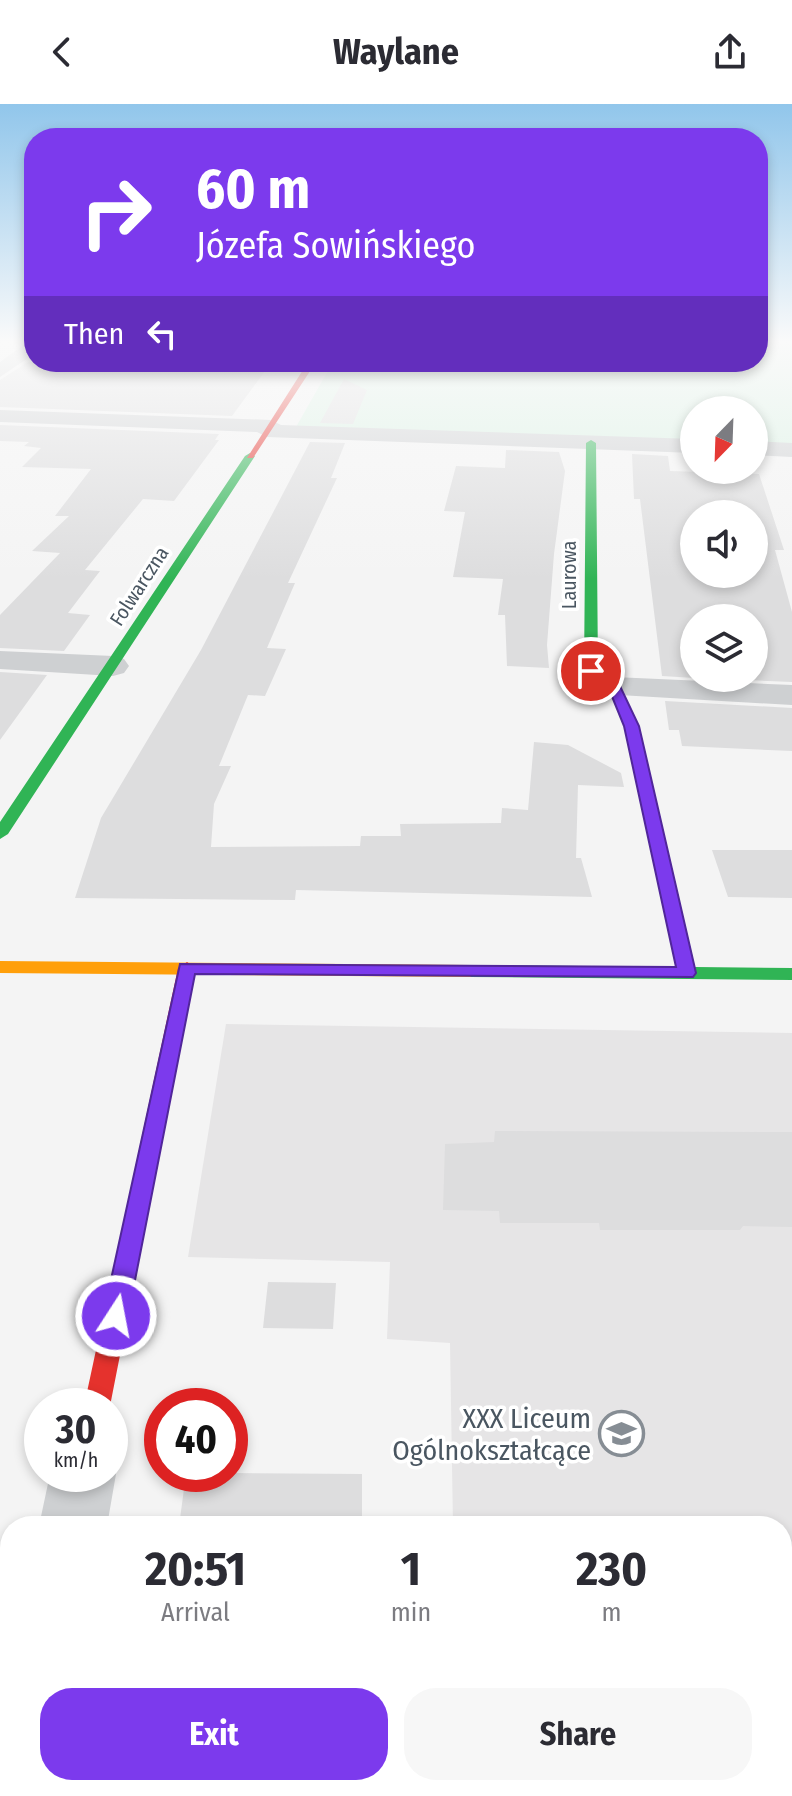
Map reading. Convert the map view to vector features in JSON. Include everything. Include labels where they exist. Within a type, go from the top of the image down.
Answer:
[{"type":"street","points":[[134,422],[680,446]]},
{"type":"street","name":"Folwarczna","points":[[0,834],[273,422]]},
{"type":"street","name":"Laurowa","points":[[591,443],[591,671],[614,687],[632,726],[687,973]]},
{"type":"street","points":[[768,449],[792,450]]},
{"type":"street","points":[[0,660],[113,666]]},
{"type":"street","points":[[614,687],[792,695]]},
{"type":"street","points":[[0,967],[792,974]]},
{"type":"street","points":[[101,1388],[187,968]]},
{"type":"street","points":[[75,1516],[80,1492]]},
{"type":"shaded area","name":"XXX Liceum Ogólnokształcące","points":[[226,1024],[792,1033],[792,1516],[453,1516],[450,1343],[387,1339],[390,1262],[188,1257]]},
{"type":"green space","points":[[299,422],[680,422],[680,441],[296,427]]},
{"type":"green space","points":[[768,422],[792,422],[792,445],[768,444]]},
{"type":"building","points":[[321,422],[354,422],[353,424]]},
{"type":"building","points":[[0,425],[219,434],[215,440],[219,440],[174,501],[143,499],[85,570],[100,571],[68,613],[90,615],[64,651],[0,648],[0,615],[60,553],[32,551],[69,516],[55,516],[91,469],[22,467],[41,448],[24,446],[29,442],[0,441]]},
{"type":"building","points":[[310,442],[345,443],[331,478],[337,478],[288,583],[295,583],[267,648],[286,649],[265,696],[248,695],[219,766],[231,766],[214,804],[211,847],[360,846],[361,836],[401,836],[400,824],[501,823],[502,808],[528,810],[534,742],[568,745],[621,773],[624,787],[578,785],[576,858],[581,858],[592,897],[296,890],[295,900],[75,898],[101,818],[201,650]]},
{"type":"building","points":[[506,450],[559,452],[565,471],[554,554],[547,645],[549,668],[507,666],[505,615],[498,615],[503,579],[453,577],[465,512],[444,511],[456,466],[505,468]]},
{"type":"building","points":[[632,454],[668,456],[670,471],[680,471],[680,484],[762,484],[768,500],[680,500],[680,588],[768,588],[768,501],[784,550],[775,550],[792,612],[792,682],[768,681],[768,604],[680,604],[680,677],[662,676],[640,499],[634,499]]},
{"type":"building","points":[[0,672],[47,675],[0,740]]},
{"type":"building","points":[[665,701],[792,708],[792,751],[682,746],[679,730],[669,730]]},
{"type":"building","points":[[712,850],[792,850],[792,898],[728,897]]},
{"type":"building","points":[[495,1131],[792,1132],[792,1227],[600,1230],[599,1223],[500,1223],[499,1211],[443,1210],[445,1144],[494,1142]]},
{"type":"building","points":[[268,1282],[336,1283],[333,1329],[263,1328]]},
{"type":"building","points":[[248,1473],[362,1474],[362,1516],[180,1516],[184,1492],[248,1492]]},
{"type":"traffic: fast","points":[[591,443],[591,671],[614,687],[632,726],[687,973]]},
{"type":"traffic: fast","points":[[0,834],[250,456]]},
{"type":"traffic: fast","points":[[470,971],[792,974]]},
{"type":"traffic: slow","points":[[0,967],[470,971]]},
{"type":"traffic: jam","points":[[250,456],[272,422]]},
{"type":"traffic: jam","points":[[101,1388],[187,968]]},
{"type":"place","name":"XXX Liceum Ogólnokształcące","points":[[622,1434]]},
{"type":"route","points":[[116,1316],[187,968],[687,973],[632,726],[614,687],[591,671]]}]
